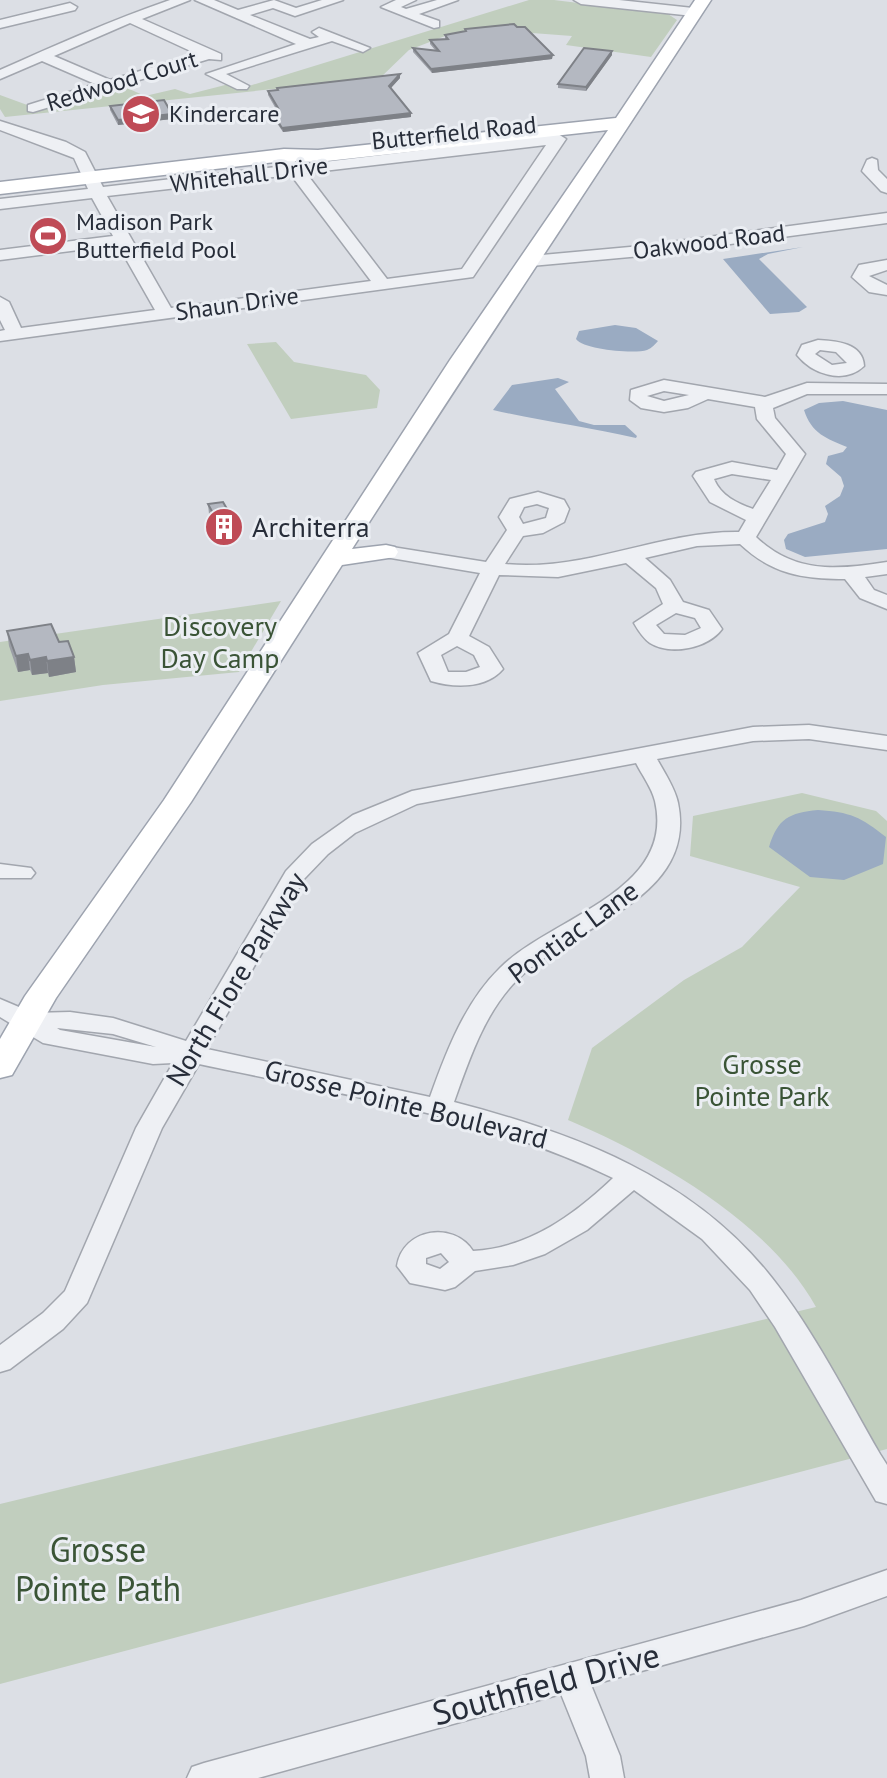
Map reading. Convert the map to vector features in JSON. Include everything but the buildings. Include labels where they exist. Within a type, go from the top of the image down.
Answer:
[{"type":"main road","points":[[0,1067],[41,996],[177,802],[461,360],[531,261],[698,6]]},
{"type":"main road","name":"Butterfield Road","points":[[0,188],[95,185],[290,163],[318,156],[622,119]]},
{"type":"main road","points":[[356,523],[371,543],[386,552]]},
{"type":"main road","points":[[336,558],[386,552]]},
{"type":"street","points":[[56,0],[112,25]]},
{"type":"street","points":[[202,0],[293,37],[332,37],[363,48]]},
{"type":"street","points":[[239,14],[290,0]]},
{"type":"street","points":[[300,0],[316,6]]},
{"type":"street","points":[[274,4],[295,12],[336,0]]},
{"type":"street","points":[[581,0],[698,6]]},
{"type":"street","points":[[0,75],[40,55],[177,1]]},
{"type":"street","points":[[408,7],[444,1]]},
{"type":"street","points":[[408,7],[434,24]]},
{"type":"street","points":[[0,24],[84,13]]},
{"type":"street","points":[[129,18],[236,66]]},
{"type":"street","points":[[173,37],[200,29]]},
{"type":"street","points":[[213,74],[312,38]]},
{"type":"street","name":"Redwood Court","points":[[33,108],[210,54]]},
{"type":"street","points":[[40,55],[109,85]]},
{"type":"street","points":[[186,62],[242,86]]},
{"type":"street","points":[[0,125],[18,134],[53,142],[75,151],[84,159],[123,240],[166,314]]},
{"type":"street","points":[[0,138],[18,134]]},
{"type":"street","name":"Whitehall Drive","points":[[290,163],[558,139],[471,267]]},
{"type":"street","points":[[290,163],[383,285]]},
{"type":"street","points":[[872,163],[870,171],[887,188]]},
{"type":"street","points":[[0,204],[95,185]]},
{"type":"street","name":"Oakwood Road","points":[[531,261],[628,252],[887,218]]},
{"type":"street","points":[[0,255],[123,240]]},
{"type":"street","points":[[887,265],[865,269],[860,277],[875,288],[887,290]]},
{"type":"street","name":"Shaun Drive","points":[[8,335],[467,273],[471,267]]},
{"type":"street","points":[[0,302],[8,335]]},
{"type":"street","points":[[745,538],[796,454],[766,419],[764,406],[791,390],[836,379],[887,389]]},
{"type":"street","points":[[705,393],[767,403]]},
{"type":"street","points":[[758,517],[727,506],[705,484],[703,476],[732,468],[781,476]]},
{"type":"street","points":[[457,638],[517,530]]},
{"type":"street","points":[[386,552],[534,573],[557,572],[679,542],[745,538],[776,563],[799,568],[850,571],[887,568]]},
{"type":"street","points":[[629,556],[645,566],[666,589],[674,606]]},
{"type":"street","points":[[850,571],[867,594],[887,603]]},
{"type":"street","name":"North Fiore Parkway","points":[[0,1361],[53,1321],[77,1296],[134,1158],[294,876],[316,850],[354,823],[377,811],[436,793],[773,733],[841,734],[887,743]]},
{"type":"street","name":"Pontiac Lane","points":[[439,1107],[459,1053],[496,988],[534,953],[622,901],[654,871],[668,843],[671,816],[665,791],[643,754]]},
{"type":"street","name":"Grosse Pointe Boulevard","points":[[0,1007],[52,1037],[153,1056],[192,1054],[439,1107],[532,1131],[632,1175],[706,1227],[752,1272],[784,1316],[887,1492]]},
{"type":"street","points":[[464,1261],[503,1258],[551,1240],[608,1200],[632,1175]]},
{"type":"street","name":"Southfield Drive","points":[[204,1778],[804,1613],[887,1583]]},
{"type":"street","points":[[571,1677],[603,1756],[607,1778]]},
{"type":"green space","points":[[529,0],[554,0],[668,14],[677,20],[651,57],[566,45],[572,36],[532,33],[517,26],[453,33],[409,50],[380,78],[5,117],[0,109],[0,95],[30,106],[28,108],[33,111],[118,84],[145,96],[175,89],[190,94],[229,84],[239,89]]},
{"type":"green space","points":[[276,342],[294,362],[366,375],[380,390],[377,408],[291,419],[247,344]]},
{"type":"green space","name":"Discovery Day Camp","points":[[281,601],[239,672],[103,685],[0,701],[0,642]]},
{"type":"green space","name":"Grosse Pointe Path","points":[[802,793],[876,811],[887,821],[887,1449],[0,1684],[0,1504],[816,1307],[770,1247],[740,1220],[672,1173],[568,1120],[592,1048],[684,980],[742,947],[800,887],[690,856],[693,816]]},
{"type":"water","points":[[803,247],[768,254],[759,259],[807,307],[799,312],[770,314],[723,259]]},
{"type":"water","points":[[615,325],[636,328],[658,341],[647,350],[632,352],[589,346],[576,339],[579,331]]},
{"type":"water","points":[[558,378],[569,382],[555,389],[579,421],[594,425],[625,425],[636,438],[493,410],[512,385]]},
{"type":"water","points":[[843,401],[887,410],[887,549],[805,557],[786,549],[784,540],[788,534],[825,522],[828,514],[825,506],[840,496],[844,486],[841,477],[826,464],[828,456],[843,452],[847,447],[815,430],[804,410],[819,403]]},
{"type":"water","points":[[818,810],[855,817],[886,837],[883,864],[844,880],[810,877],[769,847],[776,829],[786,819]]},
{"type":"place","name":"Kindercare","points":[[141,114]]},
{"type":"place","name":"Madison Park Butterfield Pool","points":[[48,236]]},
{"type":"place","name":"Architerra","points":[[224,527]]},
{"type":"park label","name":"Grosse Pointe Park","points":[[762,1080]]}]
